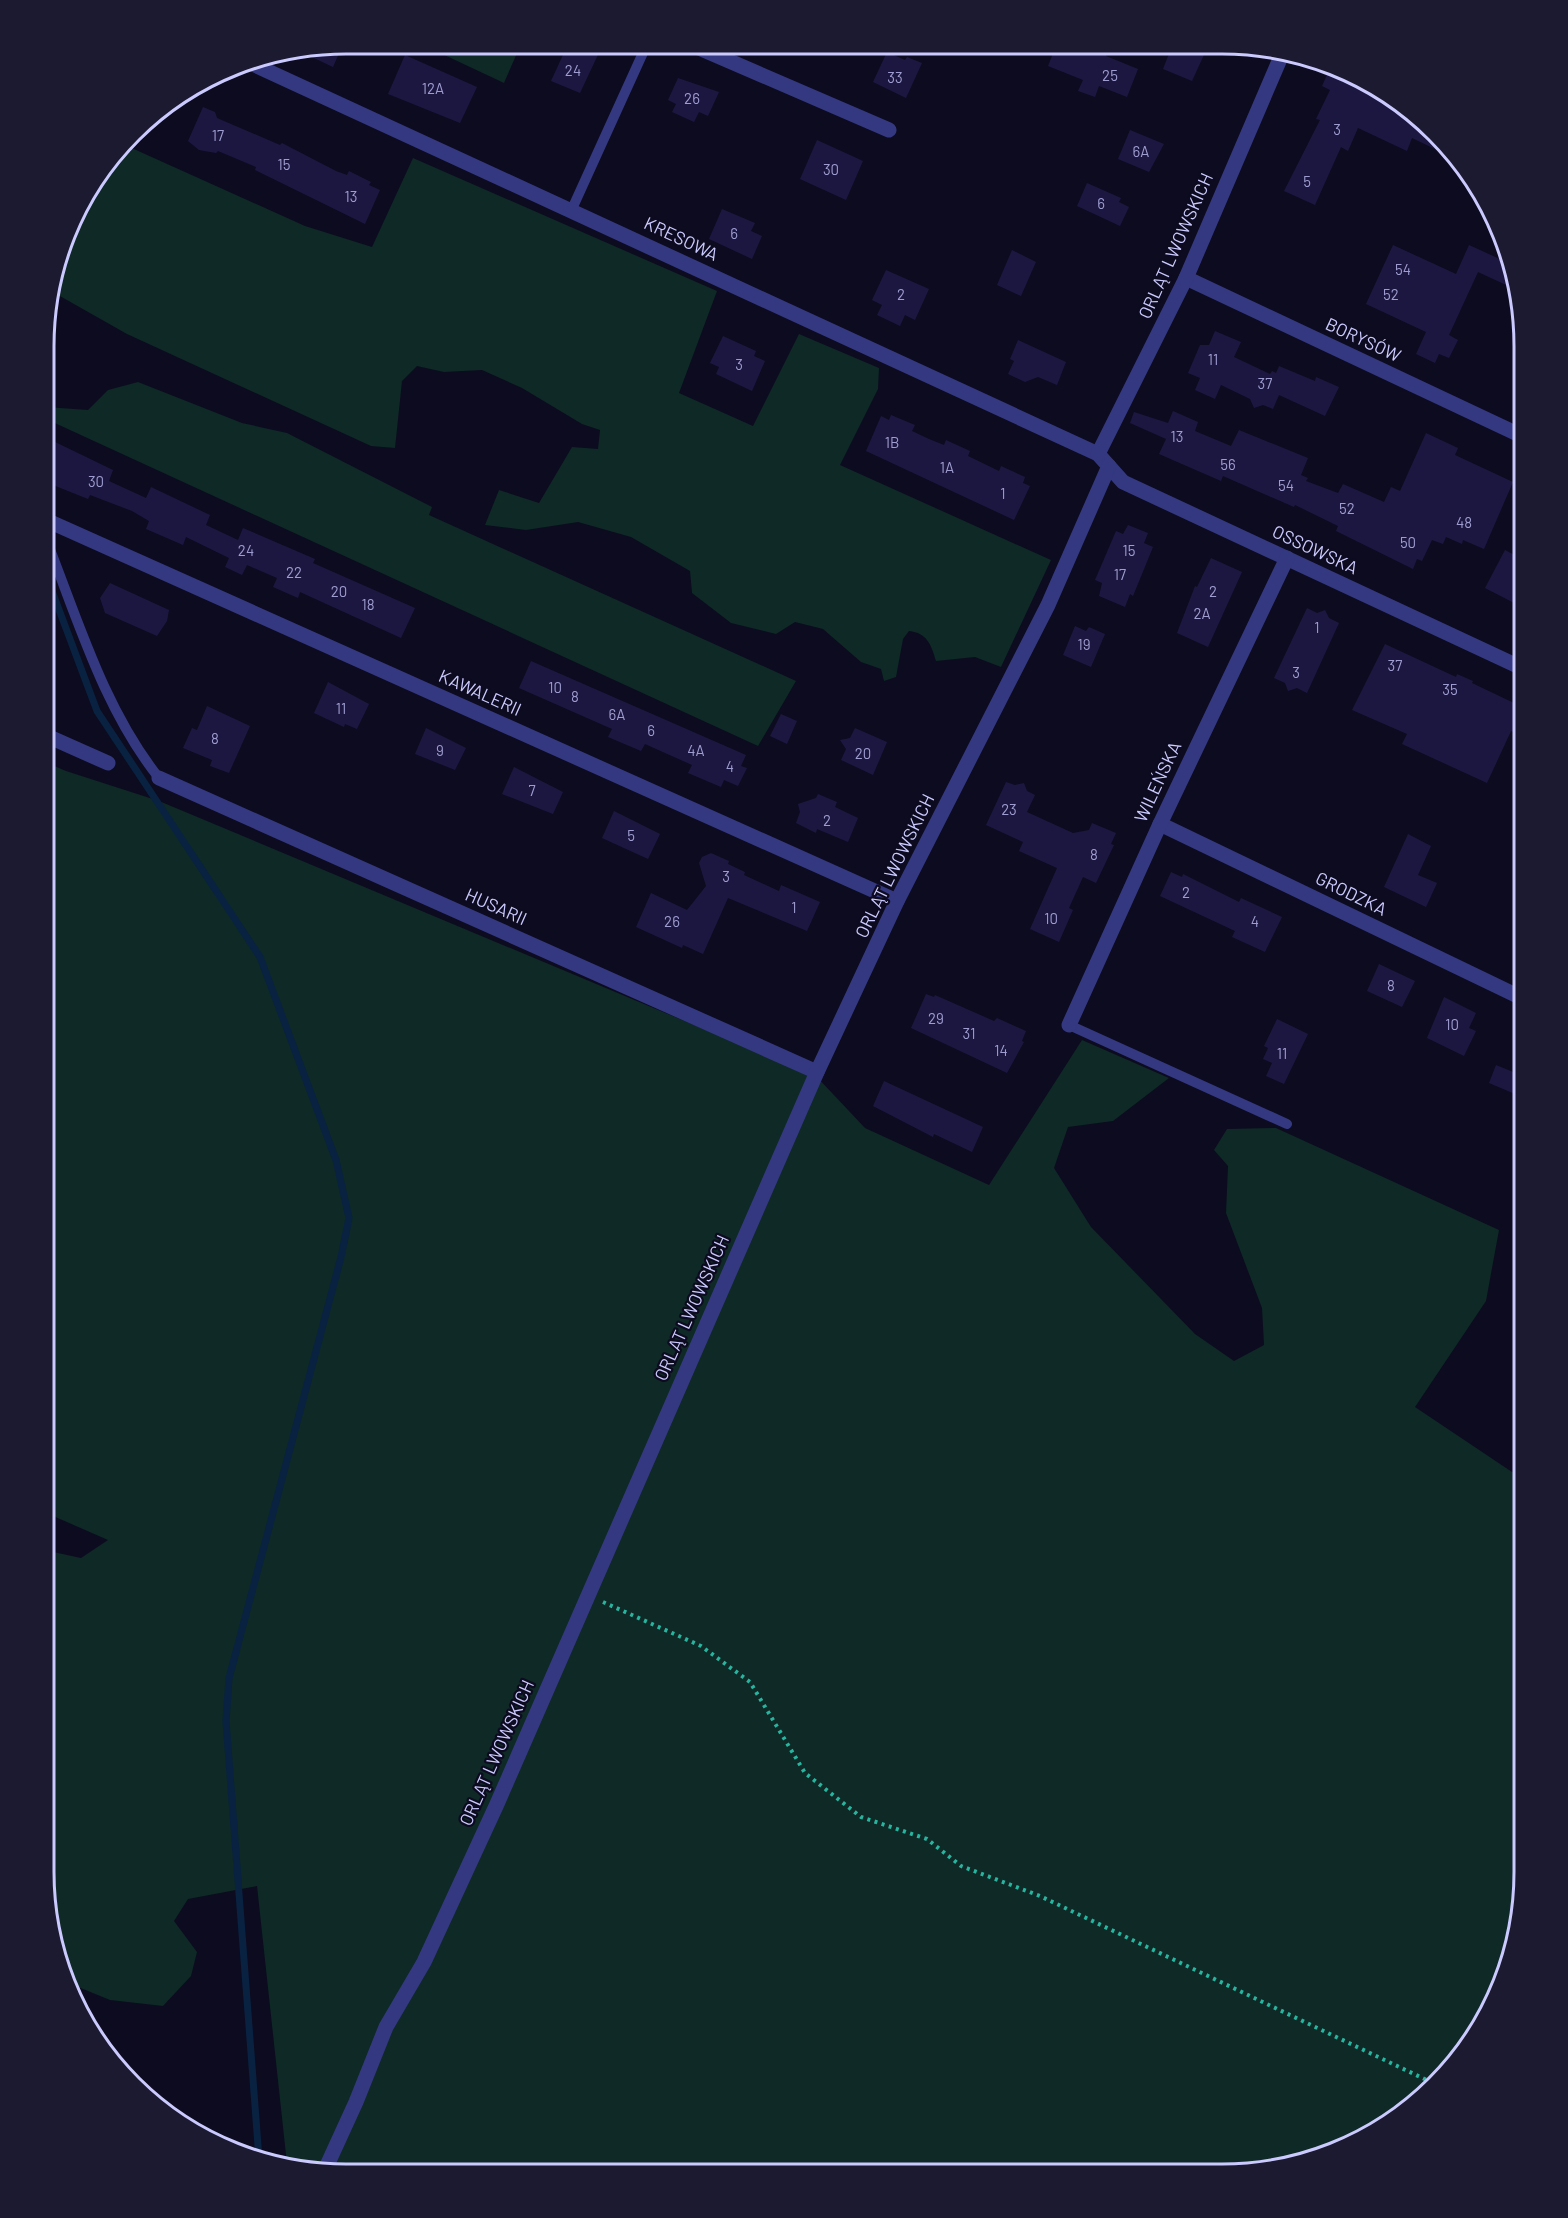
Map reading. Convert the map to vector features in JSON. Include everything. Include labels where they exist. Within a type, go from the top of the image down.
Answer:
[{"type":"street","points":[[711,54],[889,130]]},
{"type":"street","name":"ORLĄT LWOWSKICH","points":[[1098,454],[1186,278],[1280,60]]},
{"type":"street","name":"KRESOWA","points":[[259,67],[572,209],[1098,454]]},
{"type":"street","name":"BORYSÓW","points":[[1186,278],[1514,431]]},
{"type":"street","name":"OSSOWSKA","points":[[1098,454],[1123,482],[1514,664]]},
{"type":"street","name":"ORLĄT LWOWSKICH","points":[[328,2163],[386,2027],[424,1962],[588,1596],[817,1072],[897,901],[1048,605],[1109,466]]},
{"type":"street","name":"KAWALERII","points":[[54,524],[897,901]]},
{"type":"street","name":"WILEŃSKA","points":[[1069,1025],[1160,824],[1287,558]]},
{"type":"street","points":[[54,739],[108,763]]},
{"type":"street","name":"HUSARII","points":[[159,778],[817,1072]]},
{"type":"street","name":"GRODZKA","points":[[1160,824],[1514,994]]},
{"type":"lane","points":[[572,209],[642,54]]},
{"type":"lane","points":[[54,559],[111,703],[139,753],[159,778]]},
{"type":"lane","points":[[1069,1025],[1287,1124]]},
{"type":"path","points":[[588,1596],[701,1646],[750,1682],[805,1773],[861,1818],[927,1839],[962,1866],[1040,1896],[1426,2080]]},
{"type":"green space","points":[[442,54],[517,54],[504,83]]},
{"type":"green space","points":[[131,148],[305,226],[372,247],[413,158],[717,291],[679,393],[753,426],[799,334],[879,368],[878,389],[840,465],[1051,560],[1001,667],[975,657],[936,661],[927,640],[920,634],[909,631],[903,639],[896,677],[884,681],[881,669],[861,662],[823,629],[795,622],[776,634],[731,623],[692,593],[690,571],[631,537],[578,522],[526,530],[485,525],[499,490],[539,503],[572,447],[598,449],[600,430],[582,424],[522,388],[482,370],[444,372],[417,366],[402,381],[395,448],[371,446],[127,334],[59,295],[69,252],[84,217],[103,184]]},
{"type":"green space","points":[[138,382],[242,423],[287,433],[432,507],[429,515],[796,681],[758,746],[54,423],[54,408],[88,410],[108,390]]},
{"type":"green space","points":[[54,766],[159,801],[816,1076],[865,1128],[989,1185],[1082,1040],[1169,1078],[1113,1121],[1068,1127],[1054,1168],[1091,1227],[1195,1334],[1234,1361],[1264,1345],[1262,1308],[1226,1213],[1228,1166],[1214,1150],[1227,1129],[1276,1128],[1499,1230],[1486,1301],[1415,1407],[1514,1473],[1514,1872],[1512,1910],[1499,1966],[1484,2001],[1465,2034],[1442,2065],[1415,2092],[1368,2125],[1334,2142],[1298,2154],[1260,2162],[1222,2164],[346,2164],[308,2162],[286,2157],[257,1886],[188,1899],[174,1921],[197,1952],[191,1976],[163,2006],[110,2000],[77,1987],[69,1966],[56,1910],[54,1872],[54,1552],[81,1558],[108,1540],[54,1516]]},
{"type":"building","points":[[338,54],[333,67],[309,56]]},
{"type":"building","points":[[563,54],[598,54],[580,93],[551,81]]},
{"type":"building","points":[[886,54],[905,60],[907,57],[922,63],[906,98],[873,82]]},
{"type":"building","points":[[1053,54],[1107,54],[1106,56],[1138,69],[1127,97],[1099,86],[1095,97],[1078,91],[1083,80],[1048,66]]},
{"type":"building","points":[[1169,54],[1204,54],[1192,81],[1163,69]]},
{"type":"building","points":[[405,55],[477,87],[460,123],[388,94]]},
{"type":"building","points":[[1328,73],[1368,93],[1415,126],[1440,152],[1412,138],[1407,151],[1358,128],[1348,151],[1341,147],[1315,205],[1284,191],[1320,120],[1316,119],[1330,90],[1322,86]]},
{"type":"building","points":[[678,78],[719,92],[708,116],[699,112],[694,122],[672,112],[676,104],[668,100]]},
{"type":"building","points":[[203,107],[215,112],[217,118],[280,145],[282,143],[336,171],[347,175],[349,171],[371,182],[369,185],[380,190],[365,224],[255,170],[256,167],[218,151],[216,153],[199,150],[188,141]]},
{"type":"building","points":[[1130,130],[1164,144],[1149,172],[1118,159]]},
{"type":"building","points":[[817,140],[863,161],[846,200],[800,179]]},
{"type":"building","points":[[1087,183],[1121,198],[1119,202],[1129,207],[1120,226],[1077,206]]},
{"type":"building","points":[[722,209],[755,223],[751,231],[762,236],[752,259],[709,239]]},
{"type":"building","points":[[1393,245],[1456,274],[1469,245],[1501,260],[1507,286],[1478,272],[1449,335],[1458,340],[1449,358],[1439,354],[1435,363],[1416,354],[1426,332],[1366,304]]},
{"type":"building","points":[[1012,250],[1036,262],[1021,296],[997,285]]},
{"type":"building","points":[[886,270],[929,289],[915,320],[905,315],[900,326],[877,315],[882,305],[872,300]]},
{"type":"building","points":[[1215,331],[1241,342],[1234,357],[1270,374],[1272,371],[1276,373],[1279,366],[1315,381],[1316,377],[1339,387],[1325,416],[1279,395],[1273,409],[1263,405],[1254,408],[1250,399],[1221,385],[1215,399],[1195,390],[1200,378],[1188,373],[1200,345],[1209,345]]},
{"type":"building","points":[[723,336],[756,351],[754,356],[765,361],[752,391],[716,374],[719,367],[710,363]]},
{"type":"building","points":[[1018,340],[1066,362],[1057,385],[1038,377],[1025,382],[1008,374],[1014,361],[1010,359]]},
{"type":"building","points":[[1173,411],[1198,422],[1195,431],[1231,446],[1239,430],[1308,458],[1301,475],[1308,478],[1306,481],[1338,493],[1343,484],[1384,502],[1391,487],[1400,491],[1426,433],[1458,448],[1455,455],[1513,482],[1484,549],[1463,540],[1462,544],[1446,537],[1443,544],[1432,540],[1422,561],[1417,559],[1413,569],[1336,531],[1338,526],[1295,505],[1294,507],[1223,476],[1221,481],[1159,454],[1166,439],[1130,423],[1134,412],[1168,423]]},
{"type":"building","points":[[891,415],[915,425],[912,431],[929,439],[944,445],[946,440],[970,451],[968,456],[999,471],[1001,466],[1025,477],[1023,483],[1030,486],[1014,520],[866,451],[881,416],[889,420]]},
{"type":"building","points":[[54,441],[113,470],[109,481],[146,498],[151,487],[210,515],[206,525],[238,540],[243,528],[315,559],[313,563],[415,608],[401,638],[300,592],[298,598],[273,587],[277,578],[247,565],[242,575],[225,567],[229,558],[186,537],[183,545],[146,529],[149,521],[132,511],[90,495],[88,499],[54,485]]},
{"type":"building","points":[[1128,525],[1148,533],[1144,543],[1153,547],[1133,596],[1130,594],[1125,607],[1099,596],[1102,583],[1095,580],[1116,531],[1123,534]]},
{"type":"building","points":[[1505,550],[1514,555],[1514,603],[1485,588]]},
{"type":"building","points":[[1211,558],[1242,572],[1208,647],[1177,633],[1195,586],[1197,587]]},
{"type":"building","points":[[110,583],[169,610],[167,621],[157,636],[105,613],[100,598]]},
{"type":"building","points":[[1307,608],[1317,613],[1325,610],[1329,618],[1339,623],[1307,693],[1297,688],[1288,691],[1285,683],[1274,678]]},
{"type":"building","points":[[1075,626],[1086,631],[1089,627],[1105,634],[1091,667],[1063,655]]},
{"type":"building","points":[[1385,644],[1456,677],[1457,674],[1473,681],[1472,683],[1514,703],[1514,732],[1511,731],[1487,783],[1402,744],[1407,734],[1352,710]]},
{"type":"building","points":[[531,661],[746,755],[741,766],[747,768],[738,786],[724,780],[721,787],[688,773],[692,765],[645,744],[641,751],[608,737],[612,729],[519,688]]},
{"type":"building","points":[[328,682],[369,704],[357,729],[345,724],[344,727],[314,713]]},
{"type":"building","points":[[207,706],[250,726],[229,773],[210,766],[212,760],[183,748],[192,728],[197,730]]},
{"type":"building","points":[[781,714],[797,721],[787,744],[770,736]]},
{"type":"building","points":[[426,728],[466,748],[455,770],[415,754]]},
{"type":"building","points":[[855,728],[887,742],[873,775],[841,760],[846,749],[840,740],[850,738]]},
{"type":"building","points":[[514,767],[563,792],[553,814],[502,794]]},
{"type":"building","points":[[1006,782],[1015,785],[1024,783],[1027,791],[1035,795],[1027,812],[1073,833],[1089,830],[1092,823],[1116,833],[1111,844],[1114,845],[1096,883],[1083,877],[1069,908],[1073,910],[1059,942],[1030,929],[1057,868],[1019,851],[1023,842],[986,825]]},
{"type":"building","points":[[818,794],[837,802],[835,807],[858,818],[848,842],[817,829],[816,833],[796,823],[800,812],[798,804],[816,798]]},
{"type":"building","points":[[614,811],[660,834],[648,859],[602,838]]},
{"type":"building","points":[[1408,834],[1431,846],[1418,875],[1437,883],[1426,907],[1384,887]]},
{"type":"building","points":[[711,853],[729,861],[728,864],[745,872],[744,875],[779,891],[781,885],[820,902],[807,931],[728,898],[703,954],[683,945],[682,948],[636,927],[651,893],[687,910],[706,886],[699,863],[702,857]]},
{"type":"building","points":[[1171,872],[1182,877],[1183,874],[1239,902],[1241,898],[1282,917],[1265,952],[1232,937],[1235,931],[1160,896]]},
{"type":"building","points":[[1379,964],[1415,981],[1402,1007],[1367,991]]},
{"type":"building","points":[[926,994],[934,997],[935,995],[994,1021],[997,1018],[1026,1031],[1022,1041],[1024,1042],[1007,1073],[911,1028]]},
{"type":"building","points":[[1444,997],[1476,1013],[1469,1028],[1476,1031],[1464,1056],[1427,1038]]},
{"type":"building","points":[[1277,1019],[1308,1034],[1284,1084],[1266,1076],[1272,1063],[1263,1059],[1268,1048],[1264,1046]]},
{"type":"building","points":[[1496,1065],[1514,1072],[1514,1094],[1489,1083]]},
{"type":"building","points":[[884,1081],[983,1127],[972,1152],[934,1134],[933,1137],[873,1106]]},
{"type":"waterway","points":[[54,596],[97,711],[260,957],[336,1160],[349,1218],[341,1257],[229,1678],[226,1721],[258,2151]]}]
